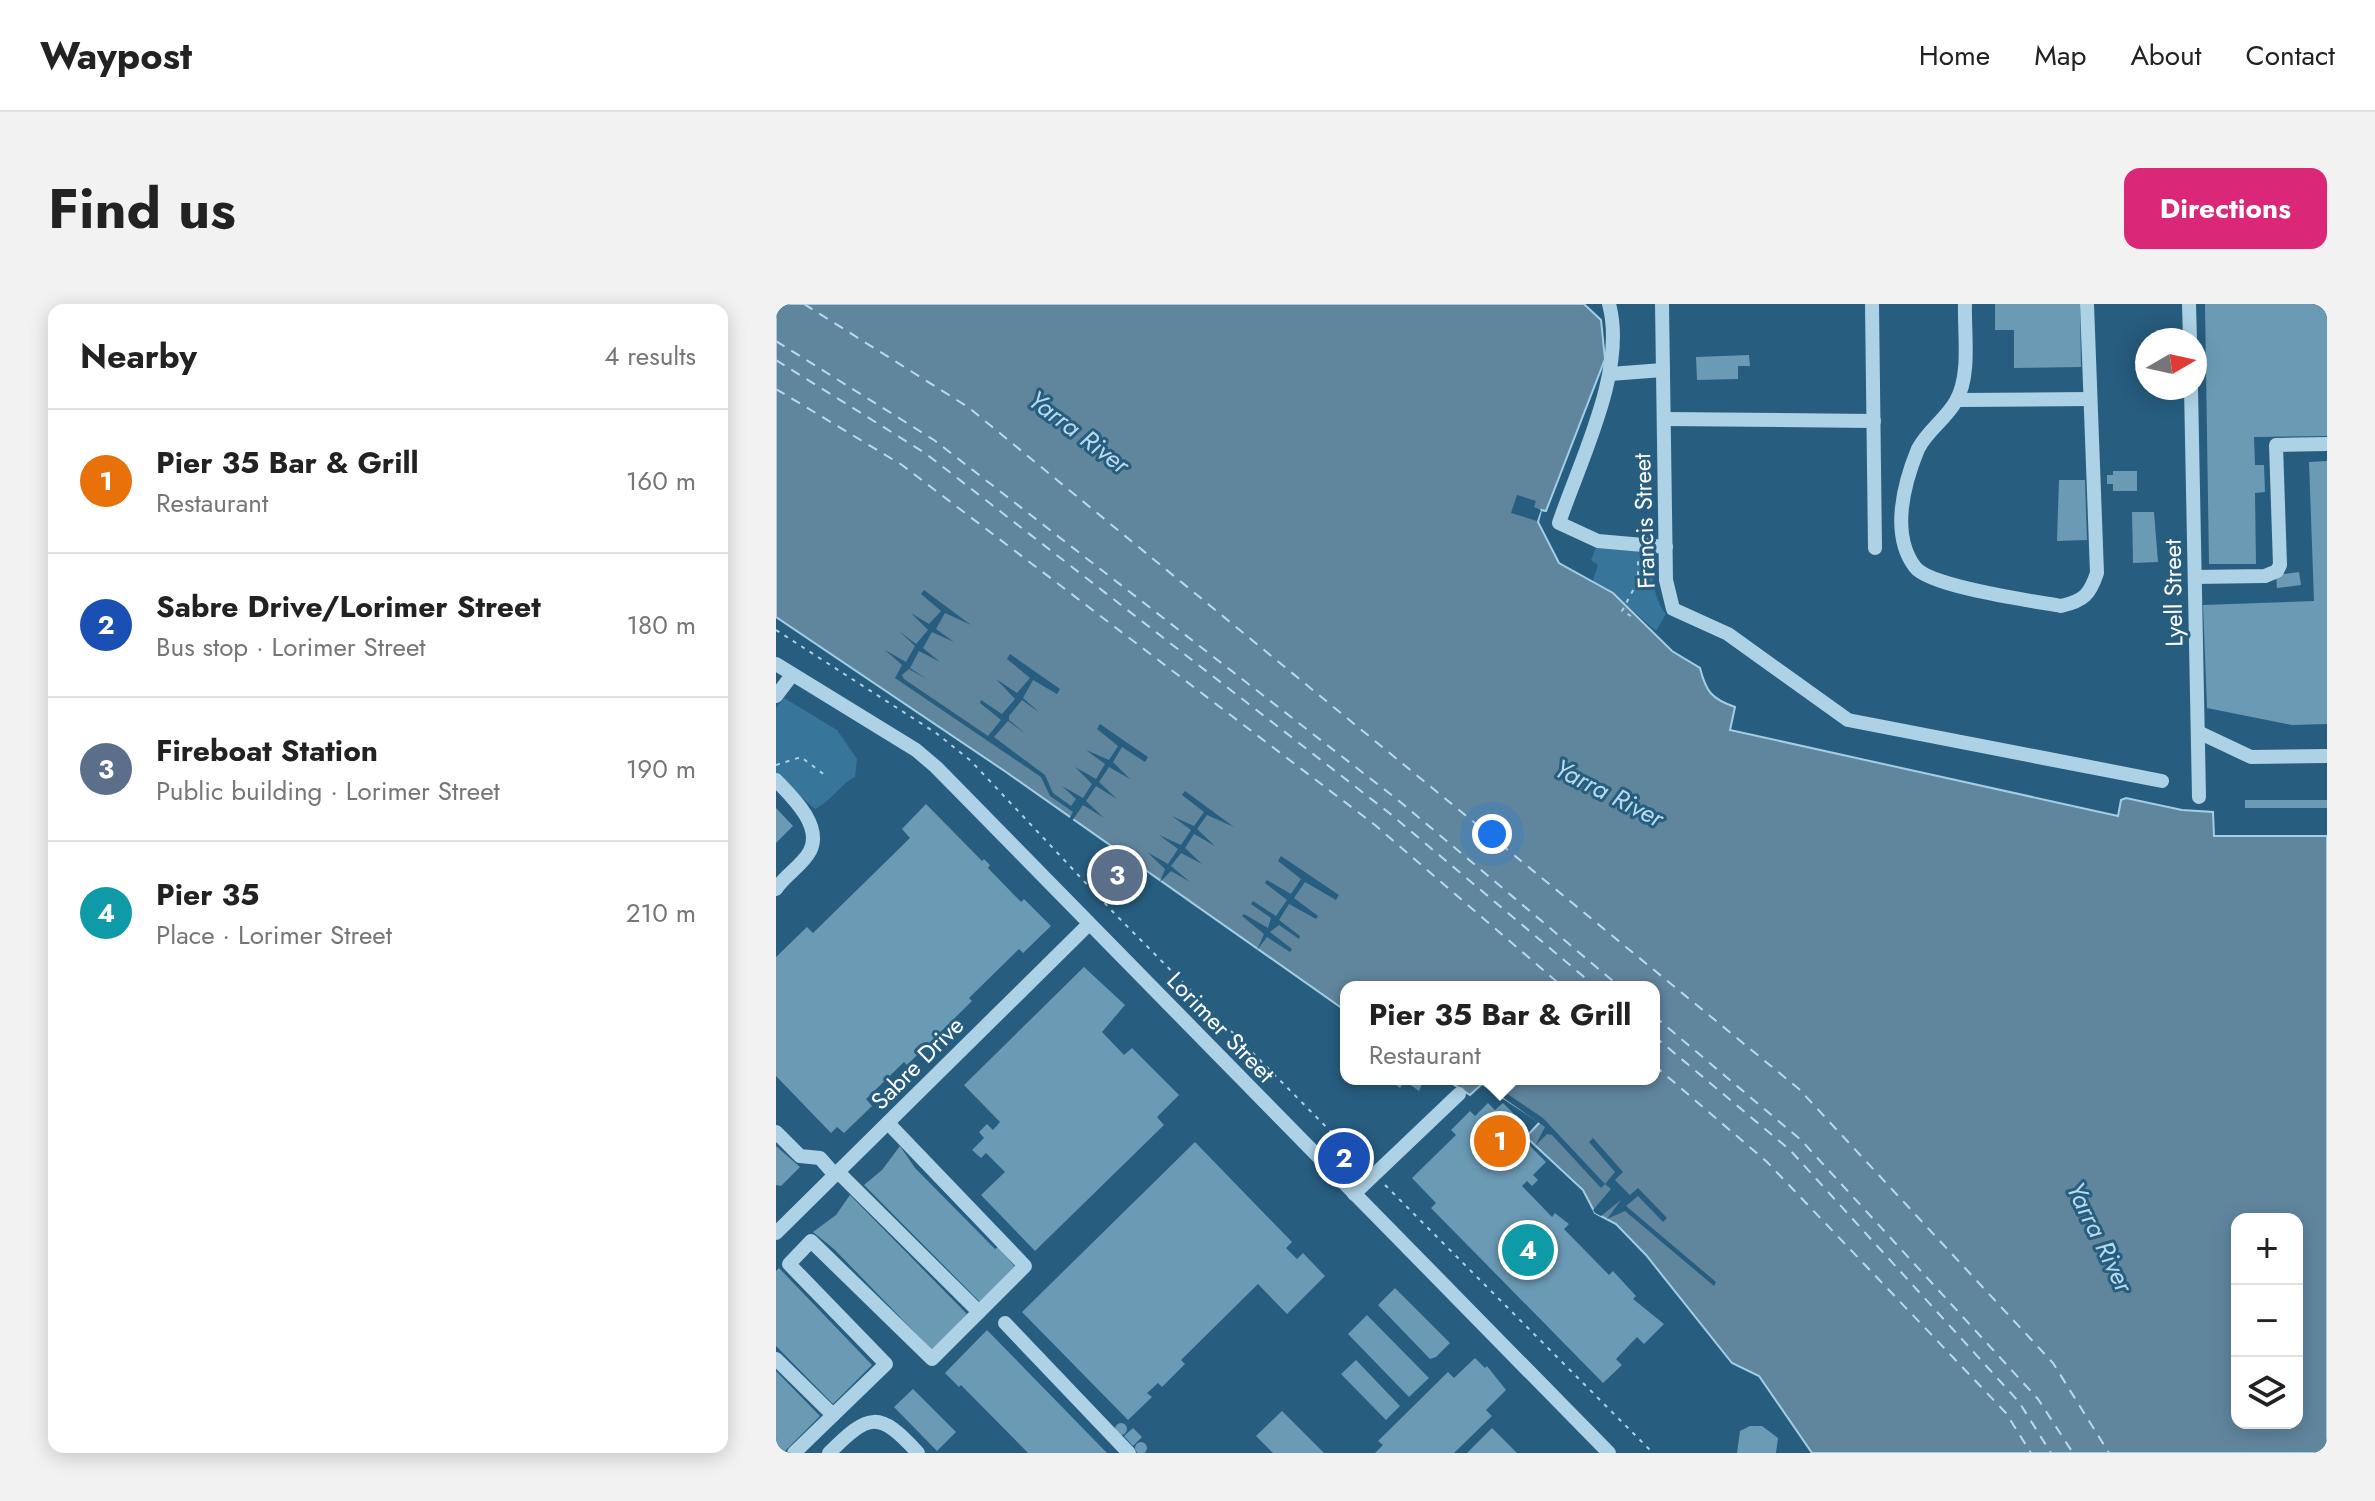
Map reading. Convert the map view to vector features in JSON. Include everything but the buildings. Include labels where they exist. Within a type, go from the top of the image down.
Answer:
[{"type":"street","points":[[1609,304],[1614,322],[1610,374],[1559,523],[1598,541],[1666,547]]},
{"type":"street","name":"Francis Street","points":[[1662,304],[1666,547],[1668,596],[1673,609],[1728,634],[1848,720],[2162,781]]},
{"type":"street","points":[[1872,304],[1875,548]]},
{"type":"street","points":[[1965,304],[1964,374],[1957,400],[1920,446],[1902,492],[1903,539],[1915,568],[1943,582],[2061,606],[2078,602],[2091,593],[2097,573],[2087,304]]},
{"type":"street","points":[[2189,304],[2190,328]]},
{"type":"street","points":[[1610,374],[1663,370]]},
{"type":"street","points":[[1957,400],[2090,399]]},
{"type":"street","name":"Lyell Street","points":[[2191,400],[2199,797]]},
{"type":"street","points":[[1664,419],[1874,421]]},
{"type":"street","points":[[2195,577],[2265,576],[2278,570],[2276,445],[2327,444]]},
{"type":"street","name":"Lorimer Street","points":[[776,664],[930,761],[1609,1453]]},
{"type":"street","points":[[776,696],[792,675]]},
{"type":"street","points":[[2198,732],[2251,757],[2327,756]]},
{"type":"street","points":[[776,780],[802,809],[813,841],[810,851],[776,889]]},
{"type":"street","name":"Sabre Drive","points":[[776,1233],[1089,924]]},
{"type":"street","points":[[1354,1194],[1459,1094]]},
{"type":"street","points":[[794,1453],[886,1364],[789,1264],[811,1241],[932,1359],[1025,1266],[888,1123]]},
{"type":"street","points":[[776,1132],[800,1156],[820,1158],[979,1312]]},
{"type":"street","points":[[1005,1323],[1129,1453]]},
{"type":"street","points":[[776,1359],[833,1415]]},
{"type":"street","points":[[829,1453],[853,1429],[868,1421],[881,1420],[894,1427],[918,1453]]},
{"type":"path","points":[[1631,616],[1622,611],[1638,581],[1638,551]]},
{"type":"path","points":[[776,630],[936,733],[971,761],[1114,913],[1653,1453]]},
{"type":"path","points":[[776,765],[801,757],[826,776]]},
{"type":"shaded area","points":[[1601,535],[1653,540],[1655,588],[1666,614],[1656,631],[1613,593],[1592,583],[1598,565],[1591,560]]},
{"type":"shaded area","points":[[784,698],[837,730],[857,759],[855,777],[815,809],[776,775],[776,708]]},
{"type":"water","name":"Yarra River","points":[[776,304],[1584,304],[1601,320],[1605,359],[1546,511],[1541,510],[1538,522],[1559,563],[1613,593],[1672,651],[1700,668],[1711,694],[1735,707],[1730,730],[2118,816],[2121,800],[2126,798],[2182,810],[2213,812],[2214,836],[2327,836],[2327,1453],[1812,1453],[1759,1376],[1732,1363],[1646,1255],[1616,1224],[1595,1213],[1583,1190],[1526,1137],[1540,1122],[1484,1085],[1660,1085],[1660,981],[1340,981],[1340,1007],[1006,772],[776,617]]},
{"type":"water","points":[[1454,1085],[1481,1085],[1470,1095]]},
{"type":"pier","points":[[1517,495],[1536,501],[1534,507],[1541,510],[1537,521],[1511,513]]},
{"type":"pier","points":[[924,590],[971,625],[945,613],[936,629],[954,642],[932,632],[923,648],[940,662],[919,651],[910,668],[928,680],[909,669],[902,675],[904,679],[988,736],[1001,720],[980,703],[981,700],[1002,714],[1015,699],[996,679],[1017,693],[1030,678],[1007,659],[1010,654],[1060,689],[1057,694],[1033,680],[1023,698],[1040,713],[1022,700],[1009,716],[1009,720],[1026,734],[1008,721],[994,737],[1045,775],[1053,793],[1071,806],[1076,799],[1062,786],[1083,798],[1092,784],[1075,767],[1096,779],[1105,764],[1086,750],[1109,760],[1118,746],[1097,729],[1100,724],[1148,757],[1145,762],[1122,747],[1113,762],[1130,779],[1109,767],[1099,782],[1117,799],[1096,786],[1086,801],[1104,818],[1083,805],[1072,821],[1069,819],[1073,812],[1050,796],[1041,777],[895,678],[902,665],[885,650],[906,662],[915,646],[899,631],[916,644],[928,630],[911,613],[929,624],[941,611],[921,594]]},
{"type":"pier","points":[[1185,791],[1234,827],[1207,815],[1197,829],[1215,846],[1194,834],[1185,848],[1202,864],[1181,853],[1171,866],[1190,882],[1171,871],[1160,882],[1165,869],[1147,852],[1168,864],[1178,849],[1159,835],[1181,845],[1191,830],[1172,816],[1194,826],[1204,812],[1182,795]]},
{"type":"pier","points":[[1281,856],[1339,895],[1336,900],[1305,882],[1294,898],[1318,916],[1316,919],[1289,904],[1279,920],[1300,936],[1299,939],[1279,925],[1270,932],[1292,949],[1290,952],[1267,937],[1257,950],[1264,934],[1242,916],[1244,914],[1268,928],[1271,918],[1251,904],[1253,901],[1276,916],[1287,900],[1265,883],[1267,880],[1291,894],[1301,879],[1278,861]]},
{"type":"pier","points":[[1485,1085],[1494,1085],[1543,1118],[1605,1184],[1601,1188],[1552,1135],[1547,1134],[1535,1146],[1545,1127]]},
{"type":"pier","points":[[1593,1138],[1623,1172],[1615,1180],[1630,1195],[1638,1188],[1667,1218],[1663,1222],[1638,1196],[1626,1206],[1716,1282],[1714,1286],[1625,1211],[1607,1219],[1621,1200],[1601,1216],[1595,1213],[1593,1210],[1611,1189],[1605,1184],[1615,1172],[1589,1142]]},
{"type":"ferry route","points":[[804,304],[968,407],[1799,1089],[2053,1363],[2109,1453]]},
{"type":"ferry route","points":[[776,341],[934,440],[1398,800],[1613,981]]},
{"type":"ferry route","points":[[776,360],[925,453],[1388,812],[1589,981]]},
{"type":"ferry route","points":[[776,389],[902,465],[1375,825],[1556,981]]},
{"type":"ferry route","points":[[1660,1021],[1801,1140],[2038,1399],[2073,1453]]},
{"type":"ferry route","points":[[1660,1041],[1790,1150],[2019,1402],[2051,1453]]},
{"type":"ferry route","points":[[1660,1070],[1767,1162],[2006,1413],[2031,1453]]},
{"type":"place","name":"Fireboat Station","points":[[1117,875]]},
{"type":"place","name":"Pier 35 Bar & Grill","points":[[1500,1141]]},
{"type":"place","name":"Sabre Drive/Lorimer Street","points":[[1344,1158]]},
{"type":"place","name":"Pier 35","points":[[1528,1250]]}]
